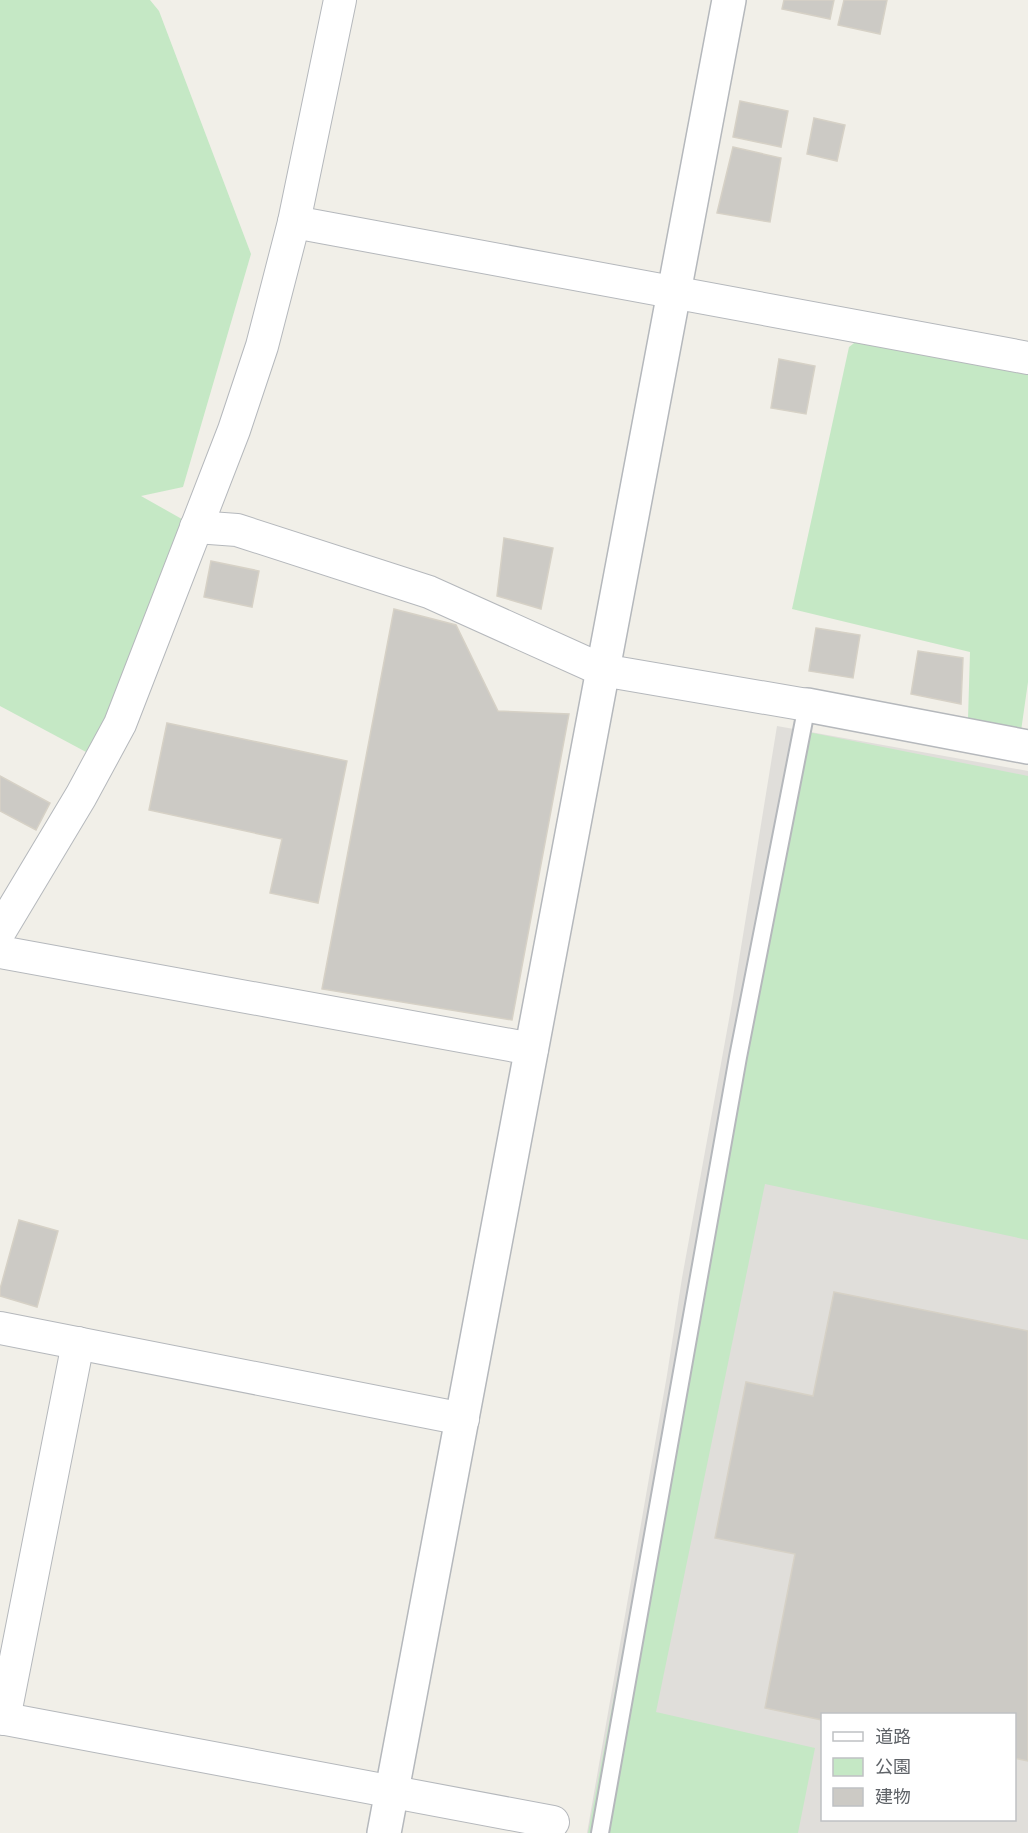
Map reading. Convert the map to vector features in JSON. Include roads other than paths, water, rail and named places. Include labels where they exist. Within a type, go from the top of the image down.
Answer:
[{"type":"street","points":[[0,931],[81,796],[120,724],[234,430],[262,346],[294,222],[340,0]]},
{"type":"street","points":[[384,1833],[729,0]]},
{"type":"street","points":[[294,222],[1028,358]]},
{"type":"street","points":[[196,527],[237,530],[429,592],[602,670],[807,705],[1028,747]]},
{"type":"street","points":[[0,952],[532,1049]]},
{"type":"street","points":[[0,1328],[463,1419]]},
{"type":"street","points":[[78,1343],[2,1718],[553,1822]]},
{"type":"lane","points":[[600,1833],[738,1057],[807,705]]}]
